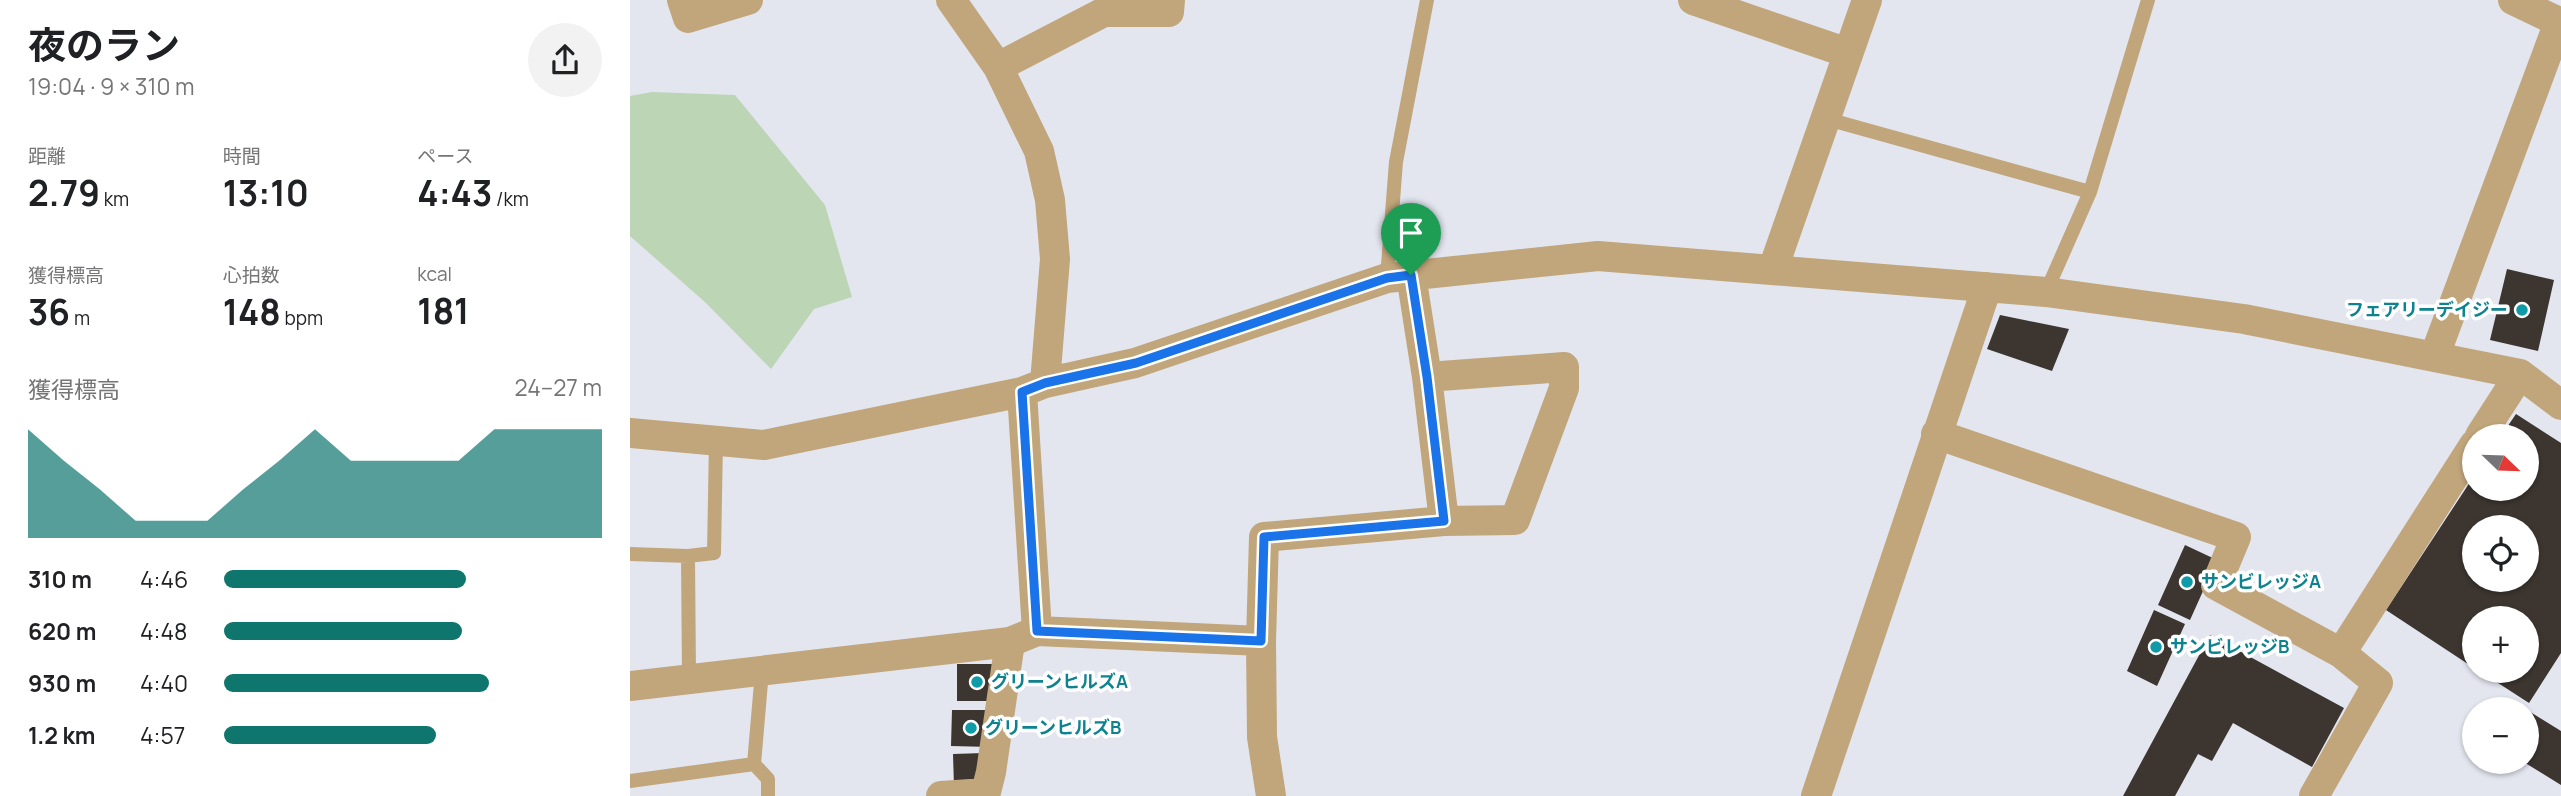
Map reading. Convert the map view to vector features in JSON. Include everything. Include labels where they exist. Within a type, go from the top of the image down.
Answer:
[{"type":"street","points":[[682,0],[688,18],[748,0]]},
{"type":"street","points":[[951,0],[998,67],[1039,151],[1050,200],[1055,259],[1034,387],[1037,631]]},
{"type":"street","points":[[998,67],[1104,12],[1169,12],[1170,0]]},
{"type":"street","points":[[1693,0],[1848,52]]},
{"type":"street","points":[[1773,269],[1867,0]]},
{"type":"street","points":[[2435,355],[2560,22],[2513,0]]},
{"type":"street","points":[[630,433],[764,445],[1136,363],[1399,277],[1598,256],[2046,292],[2244,319],[2520,374],[2561,405]]},
{"type":"street","points":[[1399,277],[1427,377],[1444,521]]},
{"type":"street","points":[[1816,796],[1987,287]]},
{"type":"street","points":[[1271,796],[1262,737],[1264,537],[1444,521],[1514,520],[1564,388],[1564,367],[1427,377]]},
{"type":"street","points":[[2488,424],[2520,374]]},
{"type":"street","points":[[1936,434],[2236,537],[2216,585],[2341,653],[2378,683],[2314,796]]},
{"type":"street","points":[[2341,653],[2462,464]]},
{"type":"street","points":[[630,686],[688,677],[1010,642],[1037,631],[1261,641]]},
{"type":"street","points":[[941,796],[985,795],[991,772],[1010,642]]},
{"type":"lane","points":[[1399,277],[1396,162],[1427,0]]},
{"type":"lane","points":[[2046,292],[2090,192],[2148,0]]},
{"type":"lane","points":[[1827,118],[2090,192]]},
{"type":"lane","points":[[630,554],[713,553],[716,440]]},
{"type":"lane","points":[[688,555],[688,677]]},
{"type":"lane","points":[[762,671],[754,764],[768,779],[768,796]]},
{"type":"lane","points":[[630,781],[754,764]]},
{"type":"green space","points":[[652,92],[735,95],[825,205],[852,297],[814,309],[771,369],[706,303],[630,236],[630,96]]},
{"type":"building","name":"フェアリーデイジー","points":[[2507,269],[2554,280],[2538,351],[2490,340]]},
{"type":"building","points":[[2000,315],[2069,329],[2052,371],[1987,349]]},
{"type":"building","points":[[2516,414],[2532,424],[2509,424]]},
{"type":"building","points":[[2539,429],[2561,443],[2561,653],[2533,697],[2520,697],[2498,683],[2539,683],[2539,606],[2462,606],[2462,660],[2386,610],[2462,494],[2462,501],[2539,501]]},
{"type":"building","name":"サンビレッジA","points":[[2185,545],[2217,560],[2190,620],[2158,605]]},
{"type":"building","name":"サンビレッジB","points":[[2154,610],[2185,624],[2157,686],[2127,671]]},
{"type":"building","points":[[2210,635],[2344,708],[2312,767],[2233,723],[2212,761],[2198,754],[2175,796],[2123,796]]},
{"type":"building","name":"グリーンヒルズA","points":[[957,664],[996,664],[997,701],[957,701]]},
{"type":"building","name":"グリーンヒルズB","points":[[952,710],[992,710],[991,747],[951,746]]},
{"type":"building","points":[[2539,717],[2561,731],[2561,785],[2539,771]]},
{"type":"building","points":[[984,753],[984,780],[954,787],[953,754]]},
{"type":"place","name":"フェアリーデイジー","points":[[2522,310]]},
{"type":"place","name":"サンビレッジA","points":[[2187,582]]},
{"type":"place","name":"サンビレッジB","points":[[2156,647]]},
{"type":"place","name":"グリーンヒルズA","points":[[977,682]]},
{"type":"place","name":"グリーンヒルズB","points":[[971,728]]},
{"type":"route","points":[[1411,275],[1427,377],[1444,521],[1264,537],[1261,641],[1037,631],[1022,392],[1045,383],[1136,363],[1387,278],[1411,275]]}]
